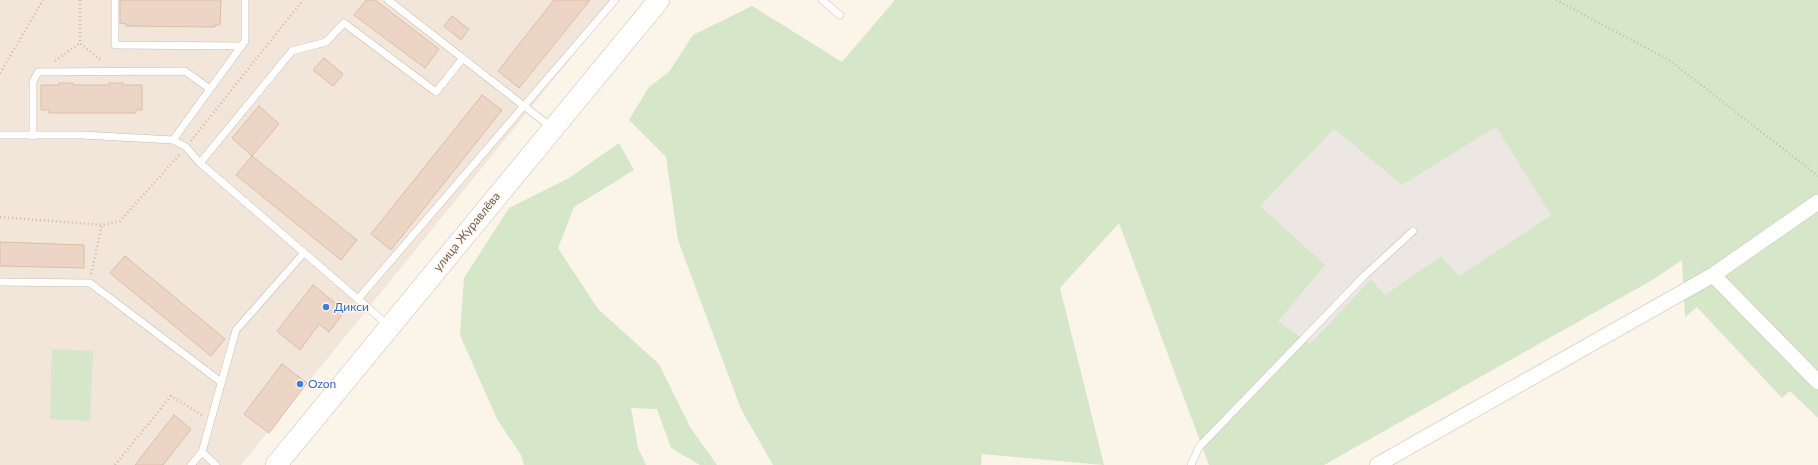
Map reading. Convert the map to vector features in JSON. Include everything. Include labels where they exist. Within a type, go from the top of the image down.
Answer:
[{"type":"street","name":"улица Журавлёва","points":[[276,465],[659,0]]},
{"type":"street","points":[[1377,465],[1713,276],[1818,202]]},
{"type":"street","points":[[1713,276],[1818,382]]},
{"type":"lane","points":[[115,0],[115,44],[242,46]]},
{"type":"lane","points":[[173,140],[242,46],[245,39],[245,0]]},
{"type":"lane","points":[[388,0],[553,128]]},
{"type":"lane","points":[[358,299],[615,0]]},
{"type":"lane","points":[[822,0],[840,15]]},
{"type":"lane","points":[[200,163],[292,51],[326,42],[344,23],[436,92],[463,58]]},
{"type":"lane","points":[[33,136],[33,82],[38,72],[185,71],[210,89]]},
{"type":"lane","points":[[0,135],[33,136],[82,134],[173,140],[186,147],[200,163],[303,254],[389,326]]},
{"type":"lane","points":[[1191,465],[1199,447],[1364,276],[1412,231]]},
{"type":"lane","points":[[191,465],[202,452],[220,382],[236,330],[303,254]]},
{"type":"lane","points":[[0,282],[90,283],[220,382]]},
{"type":"lane","points":[[202,452],[216,465]]},
{"type":"path","points":[[0,73],[43,0]]},
{"type":"path","points":[[80,0],[80,42],[113,71]]},
{"type":"path","points":[[0,218],[102,225],[120,221],[186,147],[303,0]]},
{"type":"path","points":[[1556,0],[1669,60],[1818,176]]},
{"type":"path","points":[[41,72],[80,42]]},
{"type":"path","points":[[90,283],[102,225]]},
{"type":"path","points":[[115,465],[171,396],[210,419]]},
{"type":"shaded area","points":[[0,0],[618,0],[241,465],[0,465]]},
{"type":"shaded area","points":[[1496,127],[1551,215],[1458,277],[1441,256],[1385,295],[1371,279],[1310,344],[1278,321],[1260,206],[1334,129],[1402,185]]},
{"type":"green space","points":[[895,0],[1818,0],[1818,418],[1790,391],[1782,398],[1697,307],[1685,317],[1682,260],[1654,279],[1324,465],[1209,465],[1119,223],[1060,288],[1104,465],[982,454],[981,465],[773,465],[741,409],[678,240],[666,157],[629,120],[649,87],[669,72],[693,35],[752,6],[842,62]],"holes":[[[1496,127],[1551,215],[1459,276],[1441,256],[1385,295],[1371,279],[1310,344],[1278,321],[1325,265],[1260,206],[1334,129],[1402,185]]]},
{"type":"green space","points":[[619,143],[634,170],[574,207],[558,248],[598,309],[659,364],[690,427],[717,465],[700,465],[671,448],[657,409],[631,408],[638,448],[646,465],[524,465],[521,455],[497,419],[460,335],[464,278],[509,208],[569,178]]},
{"type":"green space","points":[[52,349],[93,351],[90,421],[50,419]]},
{"type":"building","points":[[120,0],[221,0],[220,25],[214,25],[215,27],[126,26],[126,24],[120,23]]},
{"type":"building","points":[[366,0],[375,0],[439,49],[425,68],[354,15]]},
{"type":"building","points":[[554,0],[590,0],[519,88],[498,71]]},
{"type":"building","points":[[452,16],[469,29],[461,40],[444,26]]},
{"type":"building","points":[[324,58],[343,74],[333,86],[313,70]]},
{"type":"building","points":[[59,83],[73,83],[73,85],[109,85],[109,83],[123,83],[123,85],[142,85],[142,110],[136,110],[136,113],[49,113],[49,110],[41,110],[41,85],[59,85]]},
{"type":"building","points":[[482,95],[502,110],[391,250],[371,234]]},
{"type":"building","points":[[259,106],[279,124],[252,156],[232,138]]},
{"type":"building","points":[[252,156],[357,240],[341,260],[236,175]]},
{"type":"building","points":[[0,242],[84,245],[84,268],[0,266]]},
{"type":"building","points":[[125,256],[225,339],[211,356],[110,273]]},
{"type":"building","points":[[313,285],[345,311],[329,332],[319,324],[300,350],[277,331]]},
{"type":"building","points":[[282,364],[307,383],[269,433],[244,414]]},
{"type":"building","points":[[174,415],[191,429],[163,465],[135,465]]},
{"type":"place","name":"Дикси","points":[[326,307]]},
{"type":"place","name":"Ozon","points":[[300,384]]}]
